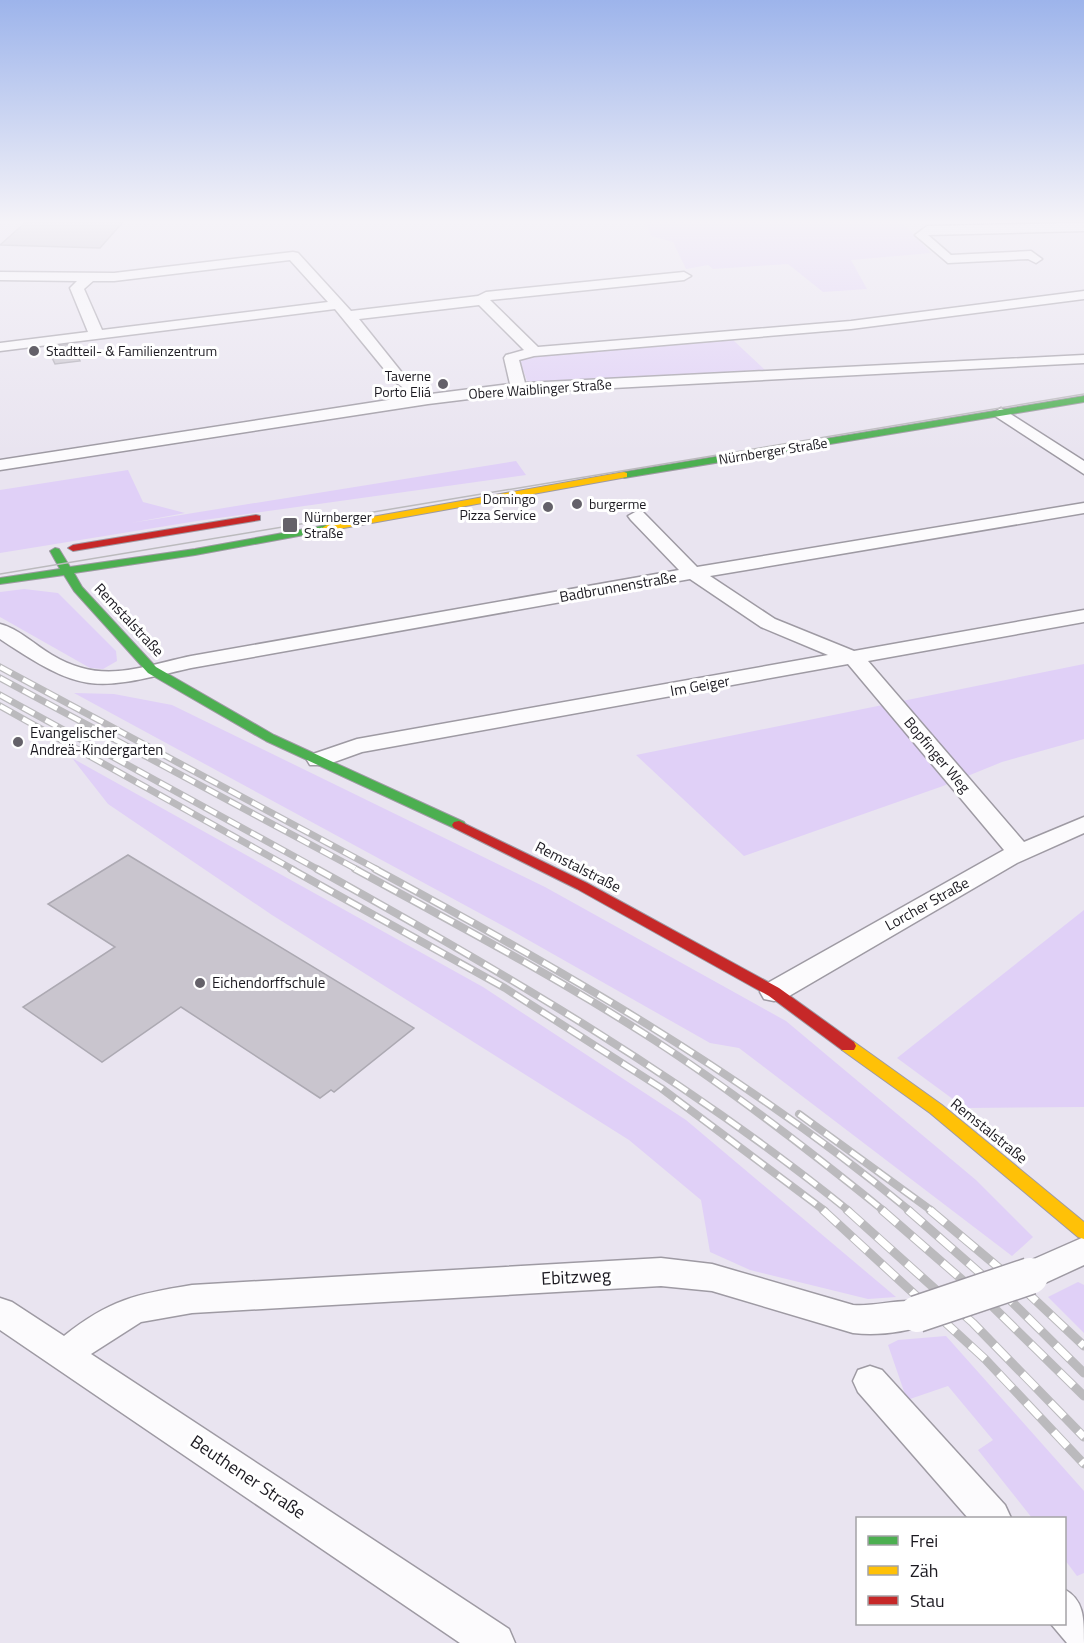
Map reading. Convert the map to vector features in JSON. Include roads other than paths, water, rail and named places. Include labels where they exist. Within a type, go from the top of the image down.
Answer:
[{"type":"main road","name":"Nürnberger Straße","points":[[521,479],[1084,386]]},
{"type":"main road","name":"Nürnberger Straße","points":[[0,581],[195,552],[576,483],[1084,399]]},
{"type":"main road","name":"Remstalstraße","points":[[273,516],[49,552],[78,589],[152,670],[207,704],[318,760],[404,798],[582,886],[774,992],[936,1109],[1084,1232]]},
{"type":"street","points":[[82,299],[97,335]]},
{"type":"street","points":[[331,299],[361,330],[398,377],[428,399]]},
{"type":"street","points":[[0,347],[97,335],[486,299]]},
{"type":"street","points":[[519,388],[511,358],[534,352],[851,325],[1063,299]]},
{"type":"street","points":[[482,300],[534,352]]},
{"type":"street","name":"Obere Waiblinger Straße","points":[[0,465],[428,399],[519,388],[1084,359]]},
{"type":"street","points":[[1001,413],[1084,469]]},
{"type":"street","name":"Badbrunnenstraße","points":[[0,630],[40,655],[86,678],[119,678],[152,670],[693,573],[1084,508]]},
{"type":"street","points":[[637,516],[693,573],[768,623],[855,658]]},
{"type":"street","name":"Im Geiger","points":[[318,760],[357,746],[1084,616]]},
{"type":"street","name":"Bopfinger Weg","points":[[855,658],[1019,852]]},
{"type":"street","name":"Lorcher Straße","points":[[774,992],[1019,852],[1084,824]]},
{"type":"street","name":"Ebitzweg","points":[[66,1355],[92,1333],[134,1309],[192,1299],[661,1272],[714,1275],[854,1319],[879,1320],[917,1314],[1030,1276],[1084,1250]]},
{"type":"street","name":"Beuthener Straße","points":[[0,1312],[495,1643]]},
{"type":"street","points":[[870,1381],[991,1517]]},
{"type":"street","points":[[1066,1609],[1084,1633]]},
{"type":"tram line","points":[[0,574],[1084,394]]},
{"type":"railway","points":[[0,667],[378,870]]},
{"type":"railway","points":[[0,678],[358,870]]},
{"type":"railway","points":[[0,695],[319,870]]},
{"type":"railway","points":[[0,706],[294,870]]},
{"type":"railway","points":[[291,869],[505,988],[661,1088],[825,1211]]},
{"type":"railway","points":[[317,869],[523,987],[657,1071],[787,1162],[849,1211]]},
{"type":"railway","points":[[355,869],[544,973],[654,1040],[771,1122],[884,1211]]},
{"type":"railway","points":[[375,869],[514,946],[651,1027],[784,1114],[910,1211]]},
{"type":"railway","points":[[799,1114],[932,1211]]},
{"type":"railway","points":[[823,1210],[985,1359],[1084,1464]]},
{"type":"railway","points":[[847,1210],[973,1323],[1084,1437]]},
{"type":"railway","points":[[882,1210],[990,1304],[1084,1396]]},
{"type":"railway","points":[[908,1210],[1005,1295],[1084,1373]]},
{"type":"railway","points":[[930,1210],[1017,1283],[1084,1346]]},
{"type":"place","name":"Stadtteil- & Familienzentrum","points":[[34,351]]},
{"type":"place","name":"Taverne Porto Eliá","points":[[443,384]]},
{"type":"place","name":"burgerme","points":[[577,504]]},
{"type":"place","name":"Domingo Pizza Service","points":[[548,507]]},
{"type":"place","name":"Nürnberger Straße","points":[[290,525]]},
{"type":"place","name":"Evangelischer Andreä-Kindergarten","points":[[18,742]]},
{"type":"place","name":"Eichendorffschule","points":[[200,983]]}]
